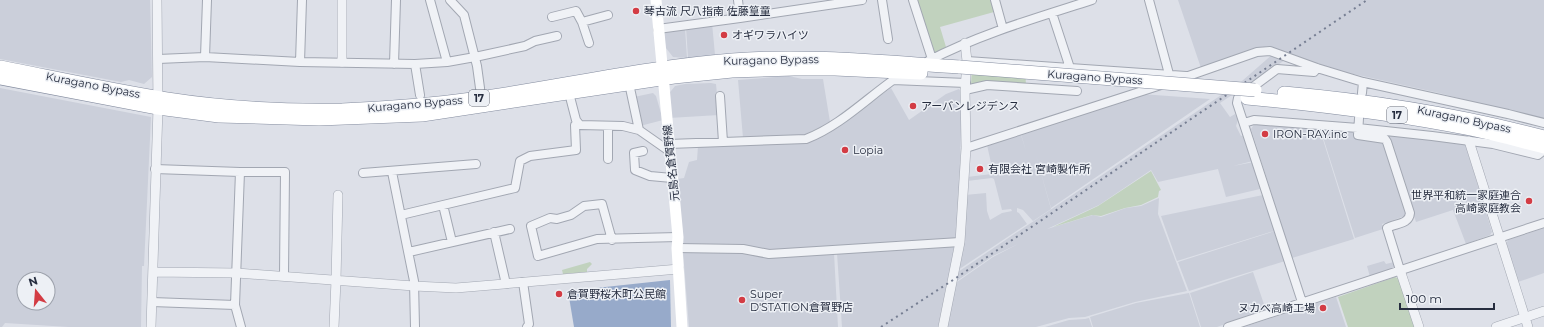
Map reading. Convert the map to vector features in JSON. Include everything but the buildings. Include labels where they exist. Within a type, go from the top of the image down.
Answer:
[{"type":"highway","points":[[894,79],[804,75],[794,63],[809,51],[878,54],[930,60]]},
{"type":"highway","name":"Kuragano Bypass","points":[[0,67],[219,116],[319,119],[422,114],[569,93],[662,73],[733,60],[1356,100],[1408,107],[1480,121],[1544,137]]},
{"type":"highway","name":"Kuragano Bypass","points":[[0,78],[158,103],[269,109],[320,110],[370,108],[471,99],[662,73]]},
{"type":"highway","name":"Kuragano Bypass","points":[[1251,94],[1405,117],[1472,129],[1544,149]]},
{"type":"main road","name":"元島名倉賀野線","points":[[656,0],[678,242],[682,327]]},
{"type":"street","points":[[151,327],[158,103],[157,0]]},
{"type":"street","points":[[206,57],[207,0]]},
{"type":"street","points":[[300,62],[302,0]]},
{"type":"street","points":[[342,0],[342,62]]},
{"type":"street","points":[[394,64],[396,0]]},
{"type":"street","points":[[430,0],[447,62]]},
{"type":"street","points":[[450,0],[464,15],[475,57],[480,88]]},
{"type":"street","points":[[738,0],[740,18]]},
{"type":"street","points":[[658,28],[740,18],[813,4],[862,0]]},
{"type":"street","points":[[882,0],[888,39]]},
{"type":"street","points":[[913,0],[930,60],[949,50],[1003,29],[1092,0]]},
{"type":"street","points":[[995,0],[1003,29]]},
{"type":"street","points":[[1062,0],[1064,9]]},
{"type":"street","points":[[1149,0],[1169,74]]},
{"type":"street","points":[[552,17],[576,12],[582,22],[589,43]]},
{"type":"street","points":[[1052,13],[1070,68]]},
{"type":"street","points":[[582,22],[608,15]]},
{"type":"street","points":[[158,59],[206,57],[300,62],[415,64],[447,62],[475,57],[525,46],[535,41],[557,36]]},
{"type":"street","points":[[942,327],[960,242],[966,148],[963,75],[966,43]]},
{"type":"street","points":[[966,148],[1189,76],[1257,52],[1266,51],[1270,51],[1317,68],[1363,82],[1544,123]]},
{"type":"street","points":[[415,64],[420,95]]},
{"type":"street","points":[[578,123],[580,125],[623,126],[639,130],[669,148],[723,142],[790,138],[806,139],[819,135],[874,96],[894,79],[1070,68],[1189,76]]},
{"type":"street","points":[[1302,302],[1237,103],[1238,98],[1277,69],[1314,72],[1317,68]]},
{"type":"street","points":[[963,75],[987,85],[1077,91]]},
{"type":"street","points":[[1362,93],[1363,82]]},
{"type":"street","points":[[630,88],[639,130]]},
{"type":"street","points":[[569,93],[578,123]]},
{"type":"street","points":[[720,96],[723,142]]},
{"type":"street","points":[[1359,118],[1358,136],[1385,139],[1410,213],[1410,218],[1407,221],[1387,228],[1419,327]]},
{"type":"street","points":[[1244,123],[1254,120],[1358,128],[1469,140],[1538,155],[1544,149]]},
{"type":"street","points":[[401,214],[515,188],[520,161],[530,156],[576,150],[575,125],[578,123]]},
{"type":"street","points":[[608,126],[608,159]]},
{"type":"street","points":[[1469,140],[1528,327]]},
{"type":"street","points":[[643,151],[634,153],[635,170],[650,176],[672,178]]},
{"type":"street","points":[[363,173],[392,172],[476,164]]},
{"type":"street","points":[[155,169],[285,172],[284,275]]},
{"type":"street","points":[[240,172],[235,305],[241,327]]},
{"type":"street","points":[[392,172],[409,252],[414,286],[415,327]]},
{"type":"street","points":[[334,327],[338,195]]},
{"type":"street","points":[[612,240],[602,204],[584,206],[571,215],[556,219],[550,218],[531,226],[538,256],[597,240],[678,242],[743,249],[769,254],[960,242]]},
{"type":"street","points":[[443,205],[452,242]]},
{"type":"street","points":[[1228,327],[1544,223]]},
{"type":"street","points":[[409,252],[510,229]]},
{"type":"street","points":[[494,232],[506,284]]},
{"type":"street","points":[[153,272],[284,275],[456,288],[679,269]]},
{"type":"street","points":[[523,282],[529,324],[527,327]]},
{"type":"street","points":[[152,302],[235,305]]},
{"type":"street","points":[[1496,327],[1544,311]]},
{"type":"shaded area","points":[[0,0],[150,0],[152,77],[144,84],[129,80],[121,82],[0,59]]},
{"type":"shaded area","points":[[1178,0],[1544,0],[1544,120],[1439,93],[1340,71],[1291,56],[1220,103],[1230,117],[1235,114],[1238,120],[1236,126],[1241,136],[1245,135],[1253,161],[1233,166],[1254,162],[1262,187],[1260,189],[1226,197],[1218,169],[1158,182],[1151,170],[1099,205],[1047,229],[1093,215],[1101,217],[1126,208],[1141,206],[1159,198],[1158,214],[1187,291],[1135,302],[1085,317],[1069,318],[1036,327],[946,327],[957,282],[993,257],[1018,244],[993,256],[951,285],[940,327],[842,327],[837,253],[957,245],[952,276],[1242,81],[1276,50],[1268,46],[1201,68]]},
{"type":"shaded area","points":[[712,23],[715,55],[688,58],[686,27]]},
{"type":"shaded area","points":[[685,28],[687,58],[673,57],[666,48],[663,31]]},
{"type":"shaded area","points":[[789,76],[802,79],[823,79],[830,122],[816,133],[806,136],[743,138],[738,80]]},
{"type":"shaded area","points":[[711,83],[716,84],[719,115],[669,118],[667,96],[675,86]]},
{"type":"shaded area","points":[[0,88],[151,117],[144,266],[142,266],[141,327],[69,327],[5,323],[2,327],[0,327]]},
{"type":"shaded area","points":[[891,88],[909,120],[946,94],[959,89],[962,93],[958,239],[770,253],[684,245],[677,179],[684,178],[689,162],[697,160],[698,146],[815,140]]},
{"type":"shaded area","points":[[653,93],[656,96],[663,120],[640,126],[634,97]]},
{"type":"shaded area","points":[[1141,94],[1210,99],[1051,208],[1035,152],[1051,209],[1033,221],[1023,210],[1017,208],[1017,212],[1027,224],[958,270],[965,195],[986,193],[987,211],[990,220],[1002,213],[1012,211],[1011,209],[1002,210],[994,179],[967,181],[967,177],[992,174],[1015,166],[993,172],[987,145],[1021,135],[1026,151],[1021,134]]},
{"type":"shaded area","points":[[1255,123],[1320,130],[1354,239],[1292,258],[1251,129]]},
{"type":"shaded area","points":[[1321,131],[1353,132],[1354,138],[1380,141],[1384,144],[1407,212],[1405,216],[1382,224],[1383,229],[1355,238]]},
{"type":"shaded area","points":[[1388,135],[1465,143],[1492,232],[1490,235],[1466,244],[1453,210],[1416,222]]},
{"type":"shaded area","points":[[1263,195],[1274,231],[1177,261],[1161,216]]},
{"type":"shaded area","points":[[1544,228],[1544,273],[1518,282],[1506,244],[1508,240]]},
{"type":"shaded area","points":[[1275,231],[1285,261],[1189,291],[1178,262]]},
{"type":"shaded area","points":[[727,251],[735,253],[750,253],[753,255],[834,253],[838,327],[689,327],[683,252]]},
{"type":"shaded area","points":[[1384,261],[1386,264],[1394,262],[1395,267],[1392,270],[1370,277],[1367,266]]},
{"type":"shaded area","points":[[1253,272],[1266,310],[1217,327],[1201,327],[1190,293]]},
{"type":"shaded area","points":[[1189,293],[1200,327],[1093,327],[1090,317],[1136,303]]},
{"type":"shaded area","name":"ヌカべ高崎工場","points":[[1336,297],[1346,327],[1244,327]]},
{"type":"shaded area","points":[[1089,318],[1092,327],[1045,327],[1069,320]]},
{"type":"green space","points":[[916,0],[992,0],[994,12],[940,27],[946,47],[937,53],[932,52]]},
{"type":"green space","points":[[972,64],[1025,69],[1026,85],[971,86]]},
{"type":"green space","points":[[1151,171],[1161,190],[1159,191],[1158,197],[1141,205],[1125,208],[1101,216],[1092,215],[1053,227],[1098,206]]},
{"type":"green space","points":[[590,262],[592,264],[587,269],[587,272],[563,274],[562,270]]},
{"type":"green space","points":[[1395,277],[1400,279],[1415,327],[1348,327],[1338,297]]},
{"type":"water","points":[[670,280],[671,327],[574,327],[568,291]]},
{"type":"railway","points":[[881,327],[1367,0]]},
{"type":"place","name":"琴古流 尺八指南 佐藤篁童","points":[[636,11]]},
{"type":"place","name":"オギワラハイツ","points":[[724,35]]},
{"type":"place","name":"アーバンレジデンス","points":[[913,106]]},
{"type":"place","name":"IRON-RAY.inc","points":[[1265,134]]},
{"type":"place","name":"Lopia","points":[[845,150]]},
{"type":"place","name":"有限会社 宮崎製作所","points":[[980,169]]},
{"type":"place","name":"世界平和統一家庭連合 高崎家庭教会","points":[[1529,201]]},
{"type":"place","name":"倉賀野桜木町公民館","points":[[559,294]]},
{"type":"place","name":"Super D'STATION倉賀野店","points":[[742,300]]},
{"type":"place","name":"ヌカべ高崎工場","points":[[1323,308]]}]
